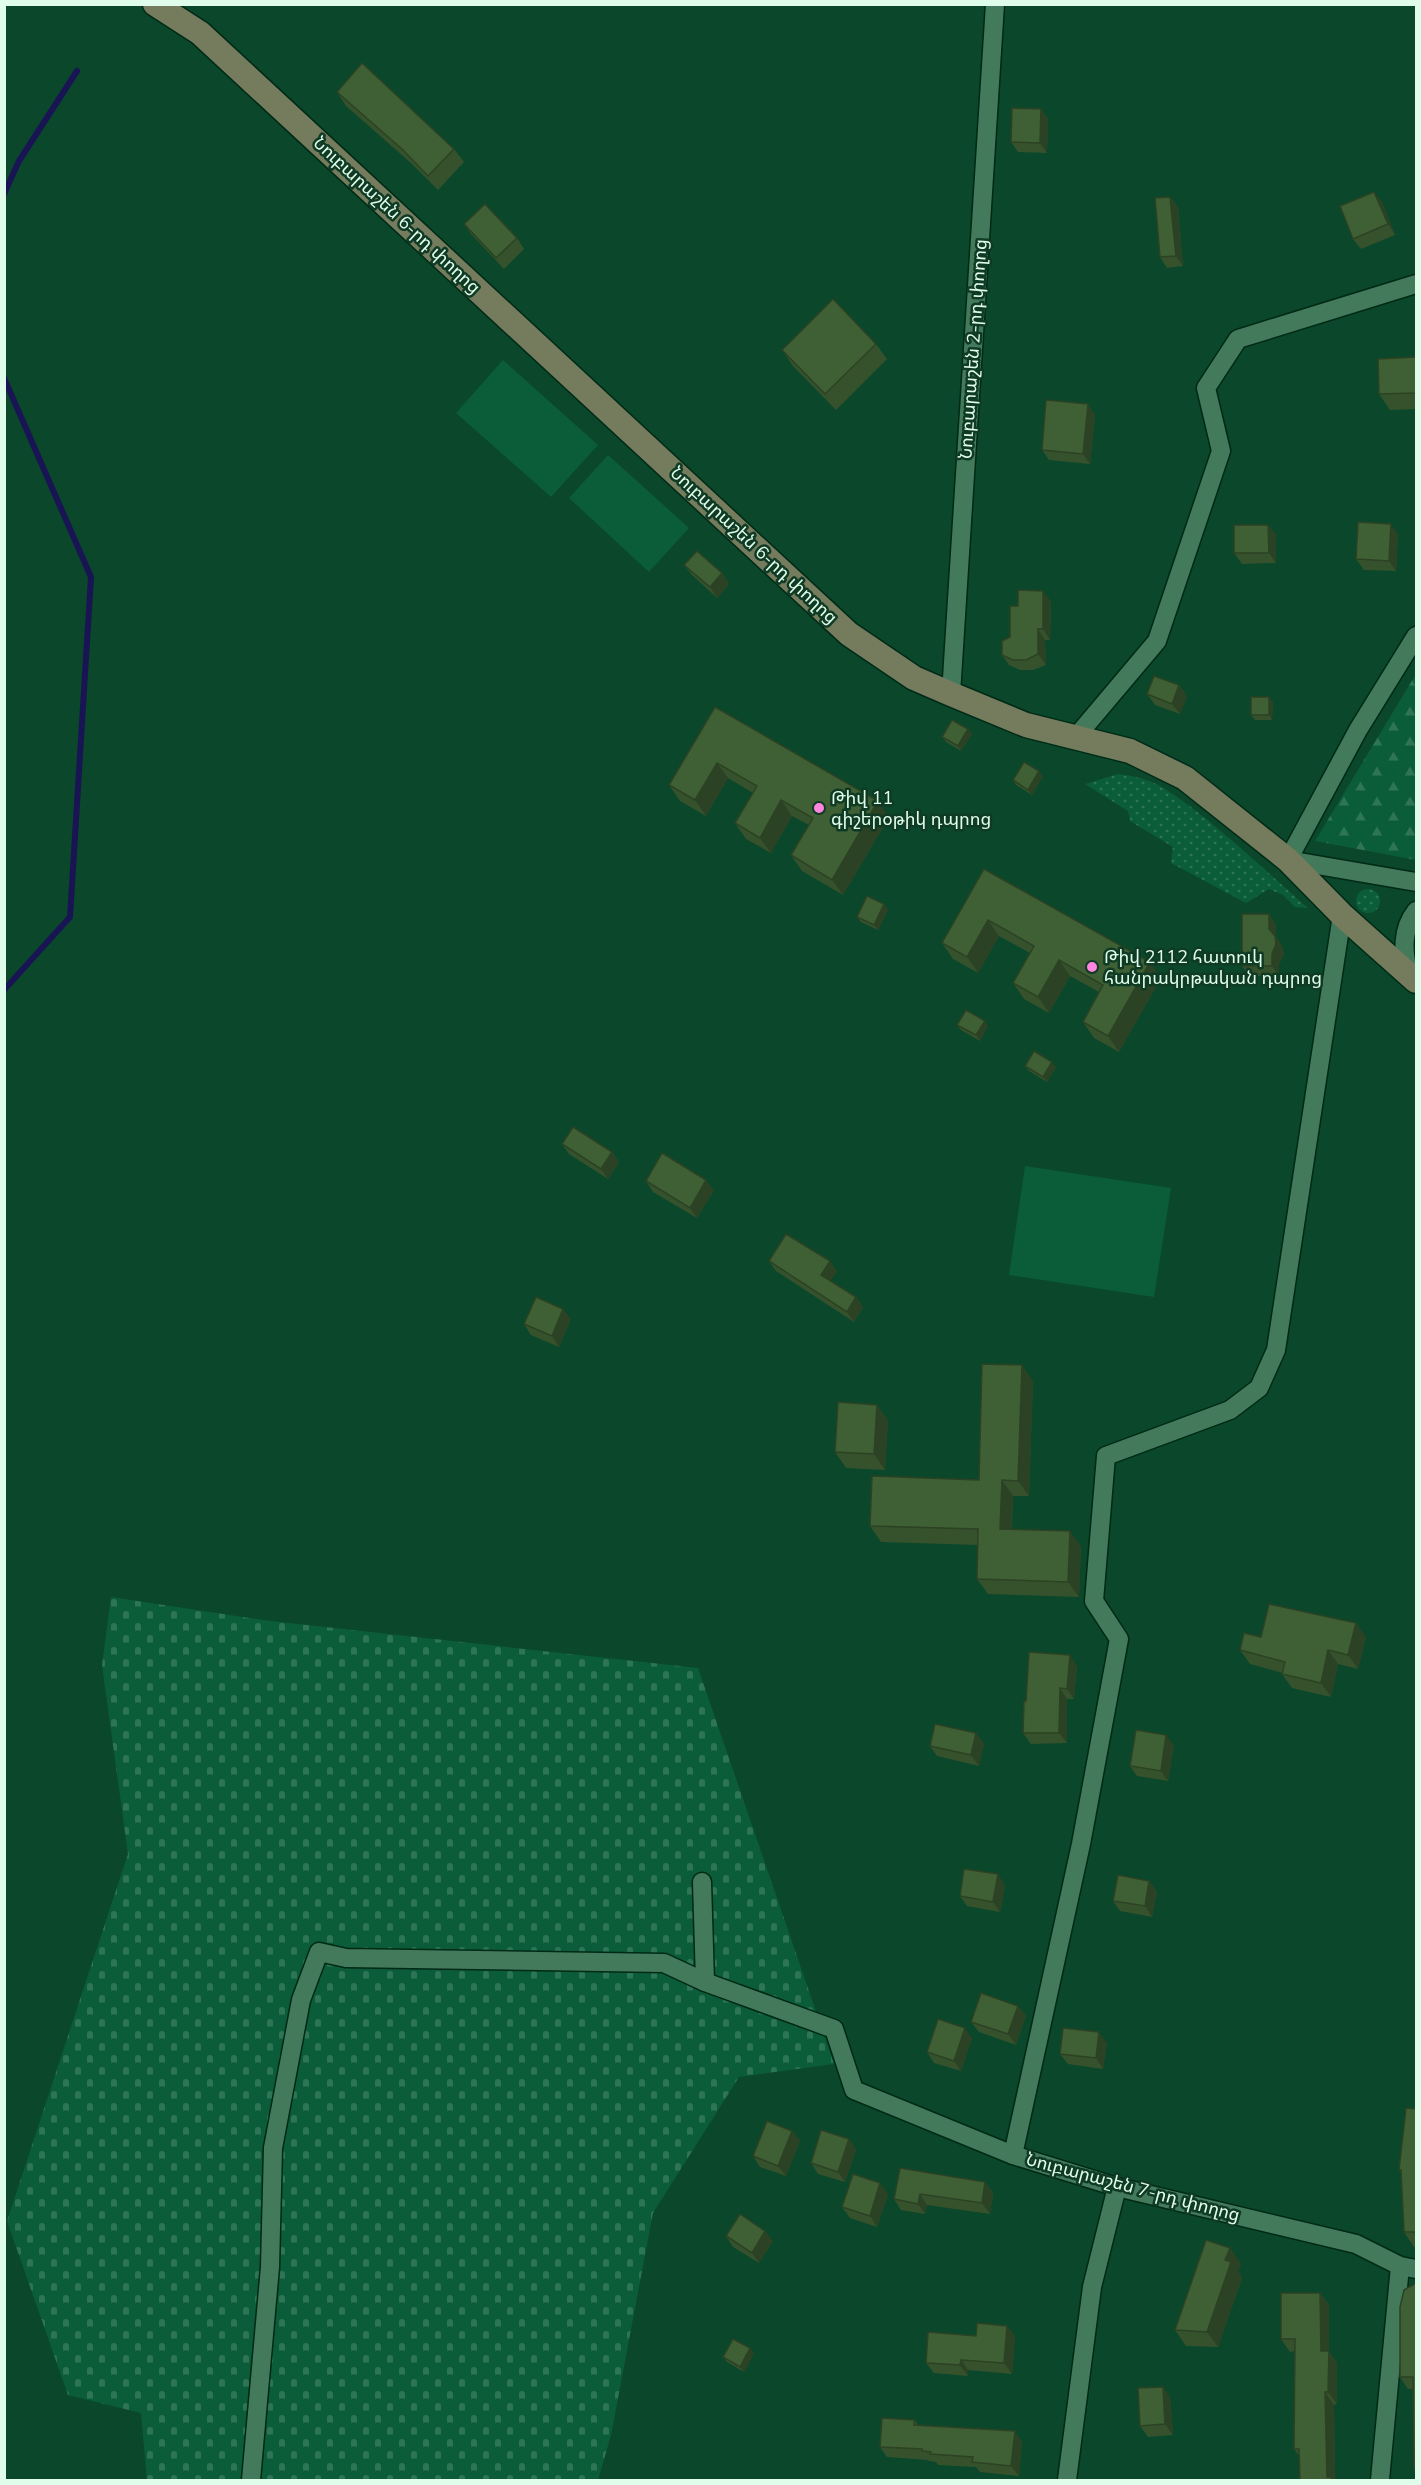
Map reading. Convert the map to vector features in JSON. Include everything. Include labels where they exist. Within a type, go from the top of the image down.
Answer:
[{"type":"main road","name":"Նուբարաշեն 6-րդ փողոց","points":[[155,4],[200,33],[849,634],[914,678],[951,694],[1026,725],[1130,751],[1185,778],[1288,860],[1342,915],[1413,978]]},
{"type":"street","name":"Նուբարաշեն 2-րդ փողոց","points":[[951,694],[995,4]]},
{"type":"street","points":[[1076,737],[1157,641],[1221,451],[1206,388],[1238,339],[1416,284]]},
{"type":"street","points":[[1416,636],[1358,730],[1288,860],[1416,882]]},
{"type":"street","points":[[1413,978],[1404,954],[1404,942],[1416,911]]},
{"type":"street","points":[[1012,2155],[1082,1844],[1119,1639],[1094,1600],[1106,1456],[1230,1410],[1259,1388],[1276,1350],[1342,915]]},
{"type":"street","points":[[251,2481],[270,2267],[273,2148],[301,2000],[319,1952],[346,1958],[664,1963],[705,1982],[702,1882]]},
{"type":"street","name":"Նուբարաշեն 7-րդ փողոց","points":[[705,1982],[834,2029],[854,2090],[1012,2155],[1117,2187],[1356,2244],[1408,2267]]},
{"type":"street","points":[[1067,2481],[1092,2287],[1117,2187]]},
{"type":"street","points":[[1380,2481],[1408,2267]]},
{"type":"green space","points":[[503,360],[598,445],[551,497],[456,413]]},
{"type":"green space","points":[[608,455],[689,528],[649,572],[569,498]]},
{"type":"green space","points":[[1416,674],[1416,860],[1315,841]]},
{"type":"green space","points":[[1118,774],[1152,782],[1180,799],[1308,908],[1295,907],[1283,895],[1269,889],[1246,903],[1171,863],[1173,847],[1130,821],[1128,811],[1085,784]]},
{"type":"green space","points":[[1368,889],[1373,890],[1379,896],[1379,906],[1373,912],[1368,913],[1363,912],[1357,906],[1356,901],[1357,896],[1363,890]]},
{"type":"green space","points":[[1025,1166],[1171,1188],[1154,1297],[1009,1275]]},
{"type":"green space","points":[[111,1597],[270,1621],[698,1668],[834,2064],[739,2077],[653,2213],[611,2435],[598,2480],[147,2480],[141,2413],[68,2395],[7,2221],[128,1854],[102,1665]]},
{"type":"building","points":[[362,63],[454,149],[428,176],[403,150],[337,92]]},
{"type":"building","points":[[1012,108],[1041,109],[1040,143],[1011,142]]},
{"type":"building","points":[[1374,192],[1388,224],[1353,239],[1340,206]]},
{"type":"building","points":[[1170,197],[1176,256],[1160,257],[1155,198]]},
{"type":"building","points":[[485,204],[517,238],[496,258],[464,224]]},
{"type":"building","points":[[833,299],[876,344],[825,394],[782,350]]},
{"type":"building","points":[[1416,357],[1416,393],[1379,394],[1378,359]]},
{"type":"building","points":[[1046,400],[1088,404],[1083,454],[1042,450]]},
{"type":"building","points":[[1358,522],[1391,524],[1389,561],[1356,559]]},
{"type":"building","points":[[1234,525],[1268,525],[1269,553],[1234,553]]},
{"type":"building","points":[[697,551],[722,573],[710,587],[684,565]]},
{"type":"building","points":[[1018,590],[1043,591],[1043,629],[1038,629],[1038,654],[1026,660],[1013,660],[1002,655],[1002,641],[1010,637],[1010,606],[1018,606]]},
{"type":"building","points":[[1154,676],[1179,685],[1172,704],[1147,694]]},
{"type":"building","points":[[1251,697],[1269,697],[1269,715],[1251,715]]},
{"type":"building","name":"Թիվ 11 գիշերօթիկ դպրոց","points":[[715,707],[878,801],[832,880],[791,855],[813,818],[781,800],[760,838],[735,823],[757,786],[717,763],[695,800],[669,785]]},
{"type":"building","points":[[952,720],[968,729],[958,746],[942,737]]},
{"type":"building","points":[[1024,762],[1039,771],[1028,790],[1013,780]]},
{"type":"building","name":"Թիվ 2112 հատուկ հանրակրթական դպրոց","points":[[984,869],[1150,962],[1108,1036],[1083,1022],[1103,985],[1059,960],[1038,997],[1013,983],[1034,946],[988,920],[967,957],[942,943]]},
{"type":"building","points":[[867,896],[884,904],[874,925],[857,917]]},
{"type":"building","points":[[1242,914],[1269,914],[1269,929],[1275,936],[1276,944],[1272,954],[1272,966],[1242,966]]},
{"type":"building","points":[[966,1010],[985,1021],[976,1035],[957,1025]]},
{"type":"building","points":[[1034,1051],[1052,1062],[1043,1077],[1025,1066]]},
{"type":"building","points":[[573,1127],[612,1152],[601,1169],[562,1144]]},
{"type":"building","points":[[662,1153],[706,1180],[690,1208],[646,1181]]},
{"type":"building","points":[[786,1234],[830,1261],[821,1275],[856,1297],[847,1312],[769,1261]]},
{"type":"building","points":[[536,1297],[563,1309],[552,1336],[524,1324]]},
{"type":"building","points":[[982,1364],[1022,1365],[1018,1481],[1002,1480],[1000,1529],[1070,1531],[1068,1582],[977,1579],[978,1529],[870,1526],[872,1476],[979,1480]]},
{"type":"building","points":[[838,1402],[877,1405],[874,1454],[835,1452]]},
{"type":"building","points":[[1269,1604],[1356,1623],[1348,1655],[1328,1650],[1321,1683],[1282,1674],[1285,1662],[1240,1650],[1244,1633],[1261,1637]]},
{"type":"building","points":[[1029,1652],[1070,1655],[1067,1689],[1060,1688],[1059,1733],[1023,1733]]},
{"type":"building","points":[[935,1724],[976,1733],[971,1755],[930,1746]]},
{"type":"building","points":[[1136,1730],[1166,1735],[1161,1771],[1130,1766]]},
{"type":"building","points":[[964,1869],[998,1874],[993,1902],[960,1896]]},
{"type":"building","points":[[1118,1875],[1149,1881],[1145,1906],[1113,1901]]},
{"type":"building","points":[[981,1993],[1018,2006],[1008,2034],[971,2022]]},
{"type":"building","points":[[938,2019],[965,2028],[954,2061],[927,2052]]},
{"type":"building","points":[[1063,2028],[1099,2032],[1096,2058],[1060,2054]]},
{"type":"building","points":[[1406,2108],[1416,2109],[1416,2232],[1404,2232],[1401,2170],[1399,2170]]},
{"type":"building","points":[[767,2121],[792,2131],[778,2166],[753,2156]]},
{"type":"building","points":[[821,2130],[849,2139],[838,2172],[811,2163]]},
{"type":"building","points":[[900,2168],[985,2182],[982,2203],[920,2194],[918,2204],[894,2199]]},
{"type":"building","points":[[853,2174],[880,2183],[870,2216],[842,2207]]},
{"type":"building","points":[[740,2214],[765,2231],[752,2253],[726,2236]]},
{"type":"building","points":[[1206,2240],[1230,2248],[1225,2260],[1231,2262],[1207,2332],[1175,2330]]},
{"type":"building","points":[[1416,2283],[1416,2469],[1414,2469],[1413,2377],[1400,2377],[1400,2307],[1404,2290]]},
{"type":"building","points":[[1281,2293],[1320,2293],[1321,2351],[1329,2351],[1328,2392],[1325,2392],[1327,2477],[1331,2477],[1331,2481],[1300,2481],[1299,2449],[1294,2449],[1295,2339],[1281,2339]]},
{"type":"building","points":[[977,2323],[1007,2326],[1004,2363],[961,2360],[960,2365],[926,2363],[928,2332],[976,2336]]},
{"type":"building","points":[[733,2339],[750,2348],[740,2367],[723,2357]]},
{"type":"building","points":[[1163,2387],[1165,2424],[1140,2426],[1138,2388]]},
{"type":"building","points":[[882,2418],[915,2420],[914,2425],[1015,2431],[1011,2466],[972,2462],[973,2457],[930,2454],[931,2452],[922,2451],[922,2449],[880,2447]]},
{"type":"waterway","points":[[4,194],[19,161],[77,71]]},
{"type":"waterway","points":[[4,378],[91,577],[70,917],[4,990]]},
{"type":"place","name":"Թիվ 11 գիշերօթիկ դպրոց","points":[[819,808]]},
{"type":"place","name":"Թիվ 2112 հատուկ հանրակրթական դպրոց","points":[[1092,967]]}]
